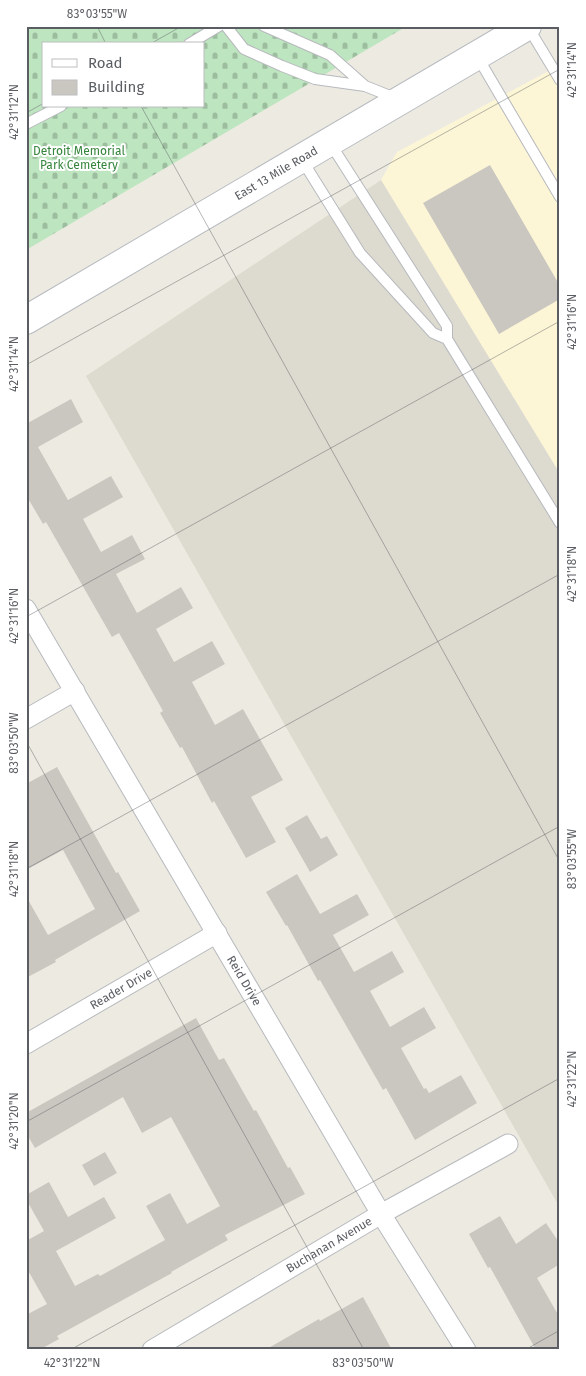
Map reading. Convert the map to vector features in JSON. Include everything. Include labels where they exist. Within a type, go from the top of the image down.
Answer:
[{"type":"main road","name":"East 13 Mile Road","points":[[26,320],[527,26]]},
{"type":"street","name":"Reid Drive","points":[[26,609],[381,1214],[466,1350]]},
{"type":"street","points":[[26,719],[75,691]]},
{"type":"street","name":"Reader Drive","points":[[26,1044],[217,933]]},
{"type":"street","name":"Buchanan Avenue","points":[[152,1350],[381,1214],[508,1144]]},
{"type":"lane","points":[[192,42],[219,26]]},
{"type":"lane","points":[[226,26],[244,49],[282,66],[315,79],[365,86],[401,100]]},
{"type":"lane","points":[[264,26],[330,56],[365,86]]},
{"type":"lane","points":[[527,26],[560,80]]},
{"type":"lane","points":[[477,55],[560,197]]},
{"type":"lane","points":[[26,124],[57,108]]},
{"type":"lane","points":[[330,142],[447,326],[447,340],[560,524]]},
{"type":"lane","points":[[301,159],[360,252],[433,333],[447,340]]},
{"type":"shaded area","points":[[560,65],[560,474],[381,180],[397,152]]},
{"type":"shaded area","points":[[381,180],[560,474],[560,1208],[86,376]]},
{"type":"green space","name":"Detroit Memorial Park Cemetery","points":[[26,26],[407,26],[26,250]]},
{"type":"building","points":[[490,165],[560,286],[560,299],[499,334],[423,203]]},
{"type":"building","points":[[71,399],[83,422],[38,447],[68,500],[111,476],[123,497],[83,519],[101,552],[132,535],[145,559],[116,574],[137,613],[181,587],[193,608],[156,629],[174,662],[212,641],[225,664],[192,682],[215,725],[243,709],[283,780],[251,797],[276,842],[246,858],[214,801],[212,803],[182,747],[180,748],[160,713],[163,711],[119,633],[112,637],[46,522],[43,524],[26,495],[26,424]]},
{"type":"building","points":[[57,767],[116,873],[118,872],[140,911],[26,978],[26,896],[48,935],[95,909],[63,850],[26,870],[26,784]]},
{"type":"building","points":[[307,815],[321,839],[327,836],[338,855],[310,872],[285,828]]},
{"type":"building","points":[[297,874],[320,914],[357,894],[369,915],[333,935],[354,972],[392,951],[404,972],[370,991],[390,1027],[424,1007],[436,1028],[401,1048],[424,1089],[426,1088],[429,1093],[461,1075],[477,1103],[415,1140],[386,1088],[383,1090],[320,980],[318,981],[266,892]]},
{"type":"building","points":[[196,1018],[219,1060],[224,1058],[305,1194],[225,1235],[228,1240],[57,1336],[59,1339],[39,1350],[26,1350],[26,1315],[47,1304],[26,1267],[26,1241],[44,1231],[26,1199],[26,1195],[49,1182],[68,1217],[104,1197],[116,1218],[56,1251],[75,1286],[98,1274],[100,1276],[165,1240],[146,1206],[170,1193],[187,1224],[220,1206],[171,1117],[142,1133],[123,1097],[35,1148],[26,1133],[26,1113]]},
{"type":"building","points":[[105,1152],[117,1173],[94,1186],[82,1165]]},
{"type":"building","points":[[500,1216],[516,1244],[546,1223],[560,1244],[560,1264],[537,1278],[560,1318],[560,1350],[536,1350],[490,1267],[488,1268],[469,1234]]},
{"type":"building","points":[[363,1297],[392,1350],[265,1350],[319,1319],[320,1321]]}]
